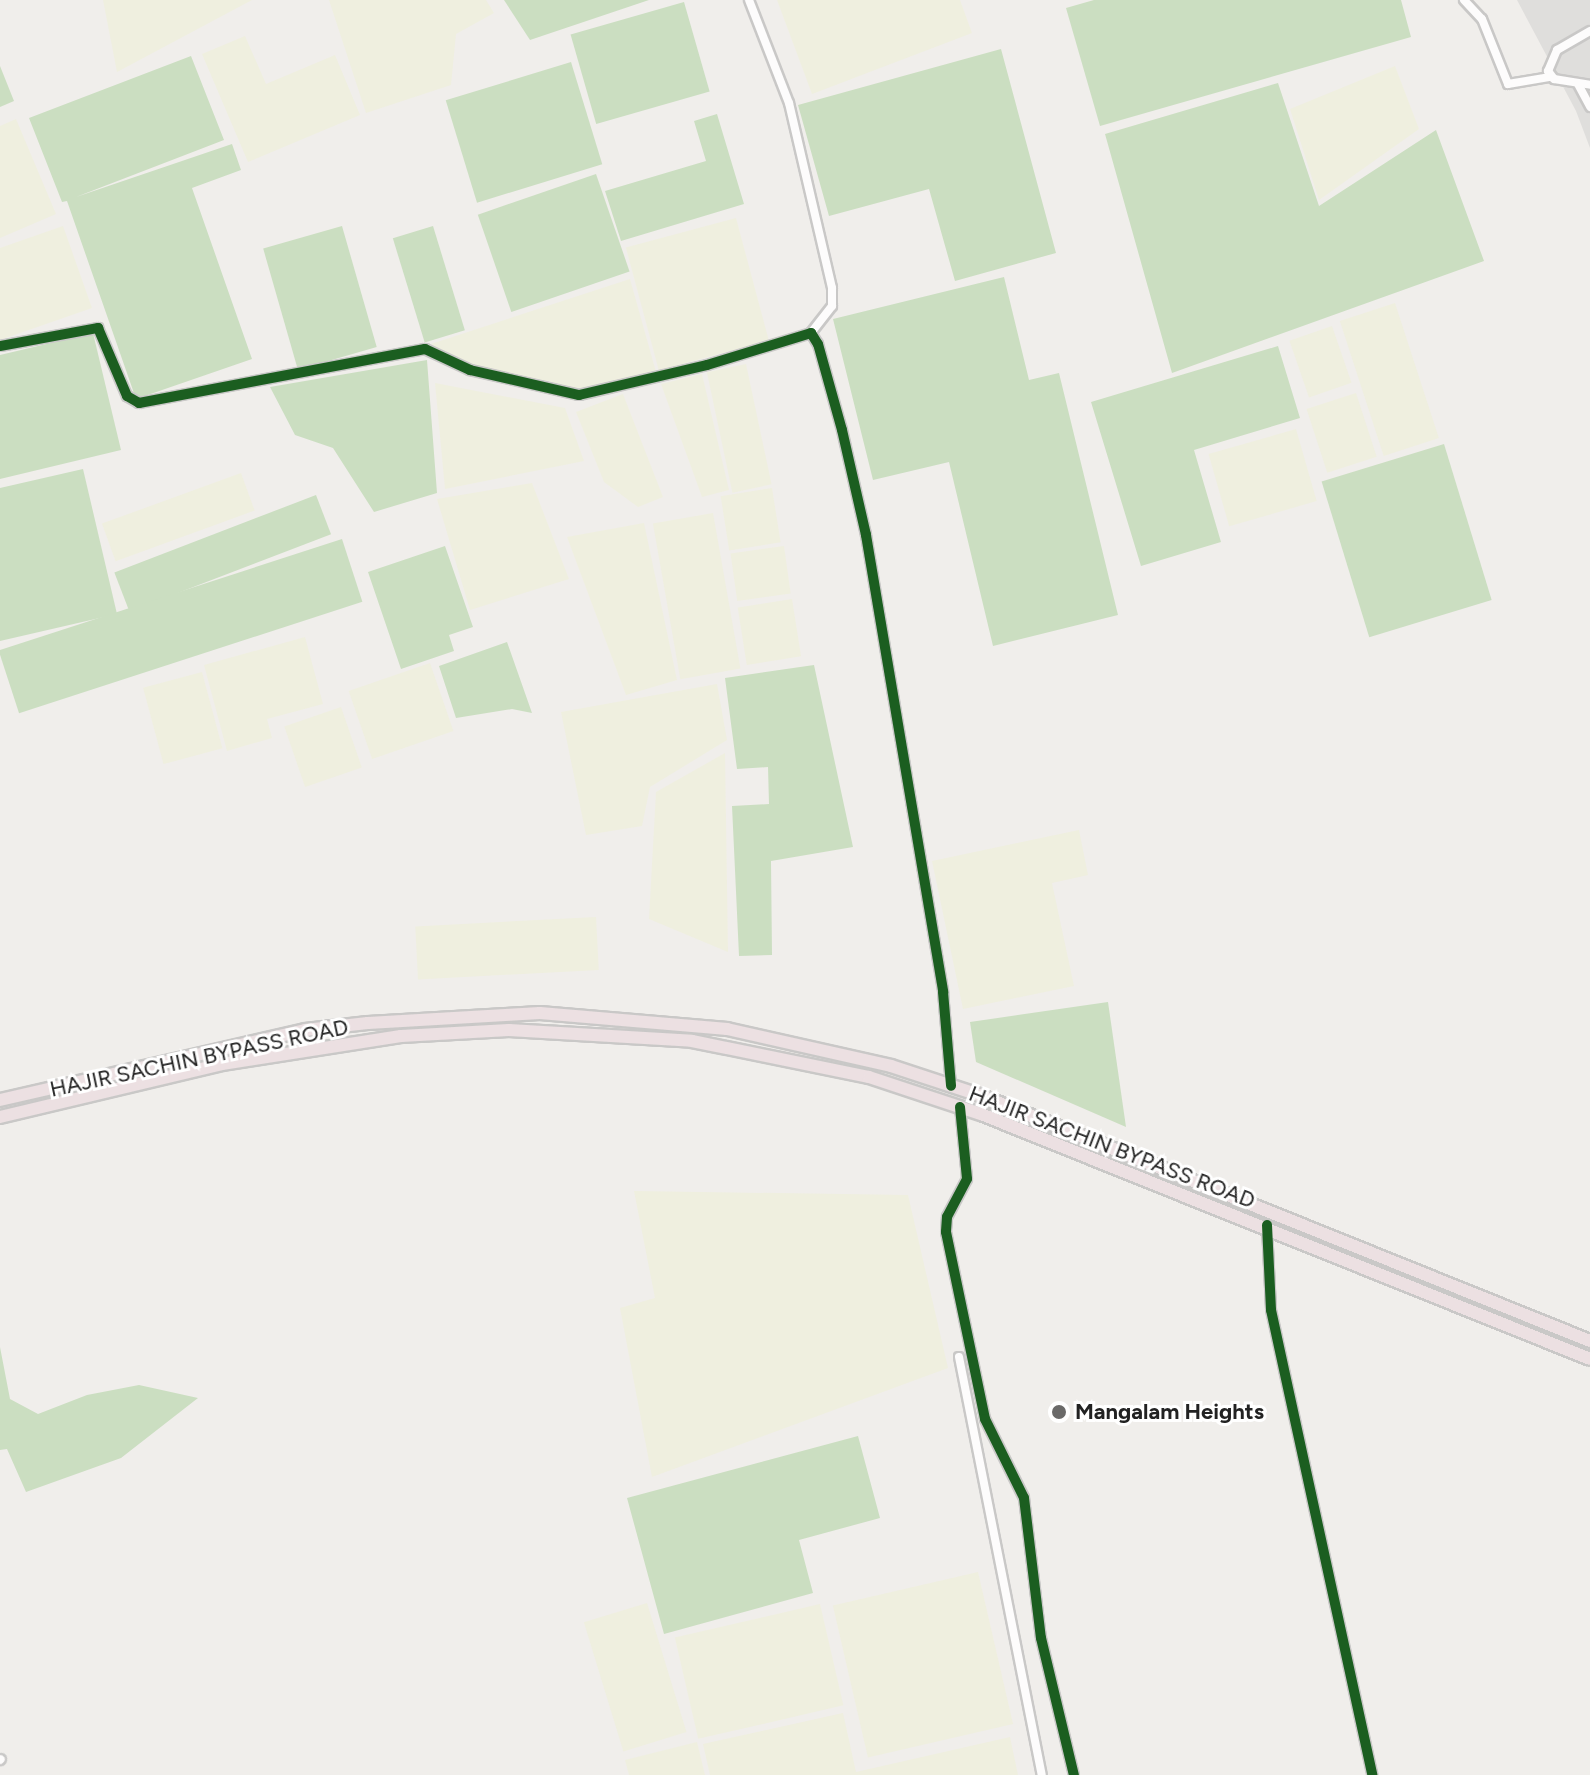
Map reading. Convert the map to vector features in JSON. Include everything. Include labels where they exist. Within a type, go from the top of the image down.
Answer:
[{"type":"highway","name":"HAJIR SACHIN BYPASS ROAD","points":[[0,1100],[305,1030],[450,1016],[540,1013],[727,1029],[817,1047],[951,1086],[1226,1190],[1590,1341]]},
{"type":"highway","points":[[0,1117],[307,1048],[509,1030],[692,1041],[773,1055],[869,1077],[960,1107],[1267,1225],[1590,1359]]},
{"type":"street","points":[[0,346],[98,328],[127,396],[139,403],[425,349],[470,370],[579,395],[707,365],[811,333],[832,306],[832,288],[789,103],[749,0]]},
{"type":"street","points":[[1464,0],[1482,19],[1508,84],[1550,77],[1590,85]]},
{"type":"street","points":[[1550,77],[1557,50],[1590,31]]},
{"type":"street","points":[[1578,84],[1590,107]]},
{"type":"street","points":[[811,333],[842,430],[866,535],[943,992],[951,1086]]},
{"type":"street","points":[[960,1107],[967,1179],[947,1217],[946,1232],[985,1419],[1024,1498],[1041,1638],[1074,1775]]},
{"type":"street","points":[[1267,1225],[1271,1310],[1372,1775]]},
{"type":"street","points":[[959,1357],[1042,1775]]},
{"type":"shaded area","points":[[1517,0],[1590,0],[1590,148],[1576,111]]},
{"type":"green space","points":[[103,0],[252,0],[117,72]]},
{"type":"green space","points":[[329,0],[486,0],[494,13],[456,34],[451,85],[366,113]]},
{"type":"green space","points":[[504,0],[649,0],[530,40]]},
{"type":"green space","points":[[777,0],[960,0],[972,33],[812,94]]},
{"type":"green space","points":[[1094,0],[1401,0],[1411,37],[1100,126],[1066,8]]},
{"type":"green space","points":[[684,2],[710,91],[596,124],[571,35]]},
{"type":"green space","points":[[245,36],[266,84],[335,55],[360,115],[248,162],[202,54]]},
{"type":"green space","points":[[1001,49],[1056,253],[955,281],[929,189],[829,216],[798,105]]},
{"type":"green space","points":[[191,56],[224,140],[76,197],[232,144],[241,170],[192,188],[252,359],[136,399],[67,201],[62,202],[29,118]]},
{"type":"green space","points":[[571,62],[602,164],[477,203],[446,100]]},
{"type":"green space","points":[[0,66],[14,101],[0,107]]},
{"type":"green space","points":[[1395,66],[1419,129],[1319,200],[1290,109]]},
{"type":"green space","points":[[1278,83],[1319,206],[1436,130],[1484,261],[1172,373],[1105,134]]},
{"type":"green space","points":[[717,114],[744,204],[621,241],[605,191],[706,161],[694,121]]},
{"type":"green space","points":[[16,119],[56,214],[0,238],[0,126]]},
{"type":"green space","points":[[596,174],[630,271],[511,312],[478,215]]},
{"type":"green space","points":[[736,218],[769,341],[659,370],[626,248]]},
{"type":"green space","points":[[63,226],[92,308],[0,340],[0,248]]},
{"type":"green space","points":[[342,226],[377,347],[298,370],[263,249]]},
{"type":"green space","points":[[433,226],[465,330],[425,343],[393,238]]},
{"type":"green space","points":[[1004,277],[1029,380],[1059,373],[1118,615],[993,646],[949,462],[873,480],[833,319]]},
{"type":"green space","points":[[630,279],[656,372],[580,391],[466,365],[431,344]]},
{"type":"green space","points":[[1395,303],[1439,438],[1384,456],[1340,321]]},
{"type":"green space","points":[[1332,326],[1352,383],[1309,397],[1289,341]]},
{"type":"green space","points":[[93,333],[121,450],[0,479],[0,355]]},
{"type":"green space","points":[[1278,346],[1300,418],[1194,450],[1221,542],[1141,566],[1091,402]]},
{"type":"green space","points":[[427,360],[437,493],[374,512],[333,448],[295,435],[270,387]]},
{"type":"green space","points":[[746,364],[772,484],[732,493],[707,372]]},
{"type":"green space","points":[[702,374],[729,490],[702,497],[661,384]]},
{"type":"green space","points":[[435,383],[565,408],[584,461],[445,489]]},
{"type":"green space","points":[[1356,393],[1377,457],[1327,473],[1307,409]]},
{"type":"green space","points":[[623,394],[663,497],[638,507],[604,482],[576,412]]},
{"type":"green space","points":[[1296,429],[1317,501],[1229,526],[1209,454]]},
{"type":"green space","points":[[1444,444],[1492,600],[1369,637],[1322,481]]},
{"type":"green space","points":[[83,469],[117,614],[0,641],[0,488]]},
{"type":"green space","points":[[241,473],[255,511],[116,561],[102,524]]},
{"type":"green space","points":[[532,483],[569,579],[470,610],[437,499]]},
{"type":"green space","points":[[772,488],[781,542],[729,550],[721,496]]},
{"type":"green space","points":[[316,495],[331,534],[129,612],[114,572]]},
{"type":"green space","points":[[713,513],[740,669],[680,679],[653,524]]},
{"type":"green space","points":[[644,523],[677,680],[626,695],[567,537]]},
{"type":"green space","points":[[342,539],[362,602],[19,713],[0,650]]},
{"type":"green space","points":[[445,546],[473,627],[449,635],[454,651],[401,669],[368,572]]},
{"type":"green space","points":[[784,546],[791,594],[737,601],[731,554]]},
{"type":"green space","points":[[792,599],[801,656],[747,665],[738,608]]},
{"type":"green space","points":[[305,637],[323,704],[267,719],[272,738],[227,751],[204,665]]},
{"type":"green space","points":[[507,642],[532,713],[512,709],[456,718],[439,666]]},
{"type":"green space","points":[[430,663],[453,731],[372,759],[349,691]]},
{"type":"green space","points":[[814,665],[853,847],[771,861],[772,955],[739,956],[732,806],[769,804],[768,767],[737,769],[725,678]]},
{"type":"green space","points":[[202,672],[222,748],[164,764],[143,688]]},
{"type":"green space","points":[[717,684],[727,740],[650,787],[642,826],[586,835],[561,712]]},
{"type":"green space","points":[[341,707],[362,768],[305,787],[284,727]]},
{"type":"green space","points":[[725,753],[728,952],[649,919],[656,792]]},
{"type":"green space","points":[[1079,830],[1088,875],[1052,883],[1074,986],[963,1009],[932,861]]},
{"type":"green space","points":[[596,917],[599,970],[418,979],[415,926]]},
{"type":"green space","points":[[1108,1002],[1126,1127],[976,1062],[970,1022]]},
{"type":"green space","points":[[634,1191],[908,1195],[948,1368],[652,1477],[620,1308],[655,1298]]},
{"type":"green space","points":[[0,1347],[10,1399],[38,1414],[87,1395],[139,1385],[198,1398],[121,1458],[26,1492],[7,1449],[0,1450]]},
{"type":"green space","points":[[858,1436],[880,1518],[799,1540],[813,1593],[664,1634],[627,1498]]},
{"type":"green space","points":[[978,1572],[1013,1724],[868,1758],[833,1606]]},
{"type":"green space","points":[[647,1603],[686,1732],[623,1751],[584,1622]]},
{"type":"green space","points":[[820,1604],[843,1705],[698,1739],[675,1638]]},
{"type":"green space","points":[[843,1713],[856,1772],[1010,1737],[1018,1775],[710,1775],[703,1744]]},
{"type":"green space","points":[[697,1742],[705,1775],[629,1775],[625,1760]]},
{"type":"cycle path","points":[[0,346],[98,328],[127,396],[139,403],[425,349],[470,370],[579,395],[707,365],[811,333],[818,344],[842,430],[866,535],[943,992],[951,1086]]},
{"type":"cycle path","points":[[960,1107],[967,1179],[947,1217],[946,1232],[985,1419],[1024,1498],[1041,1638],[1074,1775]]},
{"type":"cycle path","points":[[1267,1225],[1271,1310],[1372,1775]]},
{"type":"place","name":"Mangalam Heights","points":[[1059,1412]]}]
